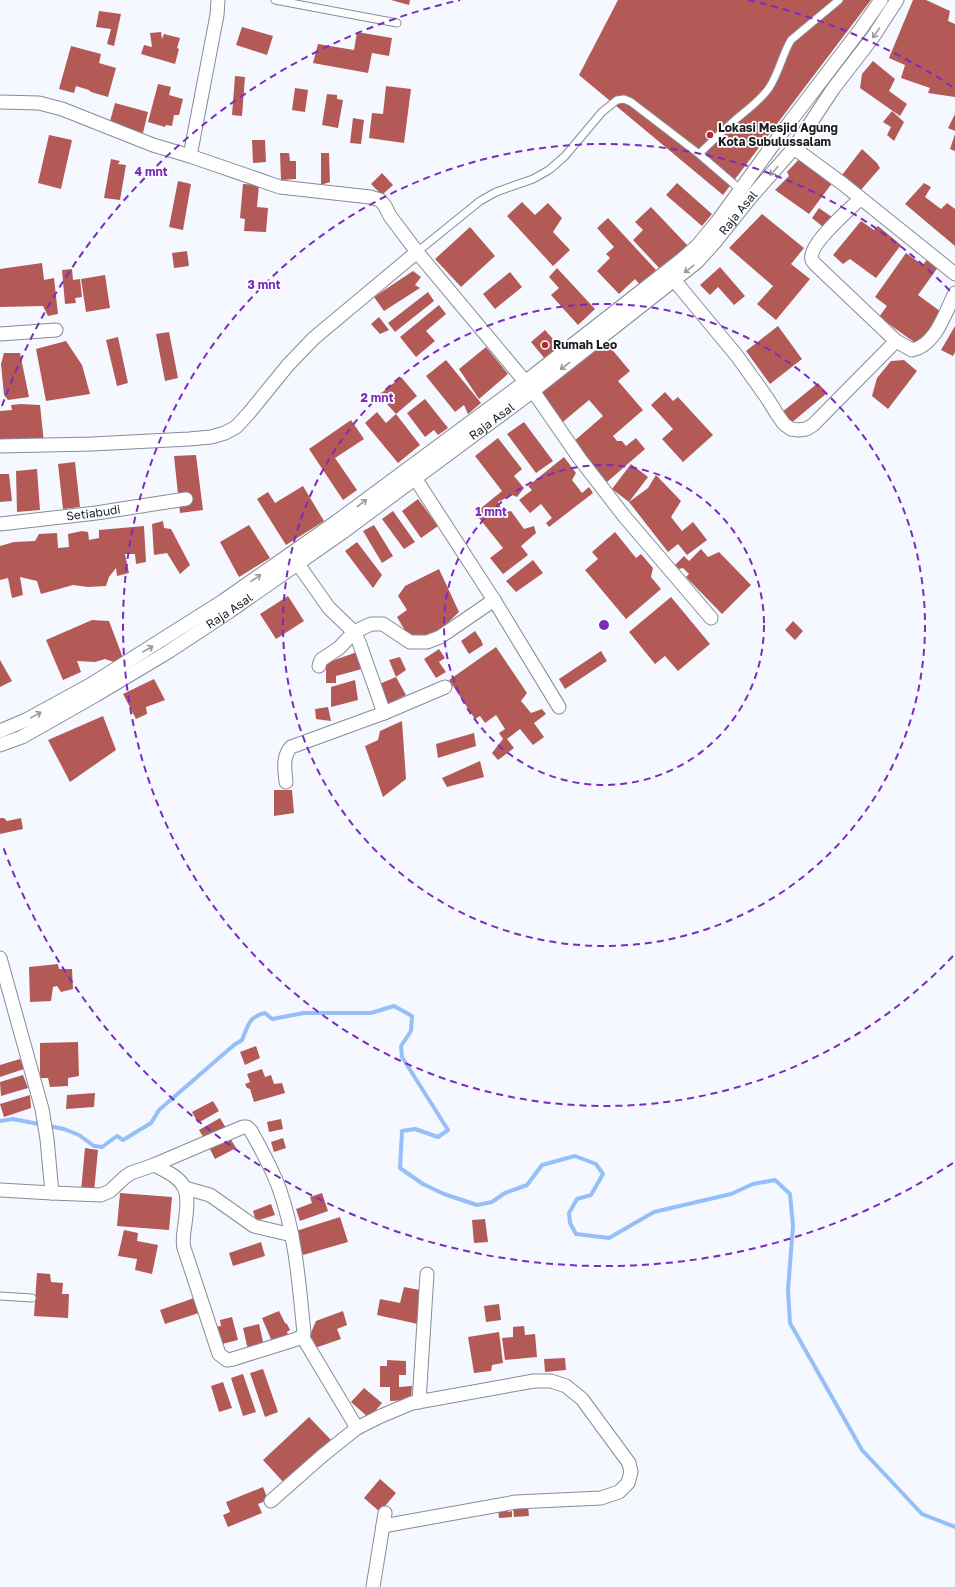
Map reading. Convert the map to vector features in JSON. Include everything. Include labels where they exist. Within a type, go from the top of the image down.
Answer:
[{"type":"street","points":[[190,156],[218,15],[218,0]]},
{"type":"street","name":"Raja Asal","points":[[0,745],[22,737],[96,695],[168,652],[230,611],[294,559],[336,522],[529,386],[697,262],[706,253],[745,194],[787,125],[860,30],[881,0]]},
{"type":"street","name":"Raja Asal","points":[[0,731],[26,720],[90,685],[294,559],[343,532],[415,478],[529,386],[689,253],[745,194],[794,148],[833,89],[882,24],[897,0]]},
{"type":"street","points":[[0,102],[38,103],[62,109],[139,140],[280,187],[376,198],[385,206],[390,216],[417,252],[529,386],[580,459],[624,516],[711,618]]},
{"type":"street","points":[[794,148],[901,229],[955,274]]},
{"type":"street","points":[[860,199],[818,242],[812,260],[816,265],[896,341],[912,350],[920,348],[937,331],[955,294]]},
{"type":"street","points":[[0,446],[92,444],[189,439],[211,437],[225,433],[236,427],[288,365],[314,338],[417,252]]},
{"type":"street","points":[[674,280],[737,356],[767,398],[776,414],[784,424],[791,429],[806,429],[813,424],[896,341]]},
{"type":"street","points":[[0,334],[56,330]]},
{"type":"street","points":[[415,478],[494,600],[559,707]]},
{"type":"street","name":"Setiabudi","points":[[0,524],[96,513],[186,499]]},
{"type":"street","points":[[294,559],[329,608],[354,632],[359,642],[384,713]]},
{"type":"street","points":[[319,666],[321,660],[339,648],[354,632],[371,624],[384,624],[410,642],[428,642],[440,637],[494,600]]},
{"type":"street","points":[[286,782],[285,761],[288,750],[291,747],[384,713],[445,687]]},
{"type":"street","points":[[0,962],[9,987],[42,1109],[47,1140],[52,1193]]},
{"type":"street","points":[[0,1190],[101,1195],[110,1191],[131,1173],[154,1166],[243,1127],[247,1127],[251,1131],[279,1188],[292,1235],[304,1331],[302,1336],[297,1339],[232,1359],[227,1360],[219,1354],[184,1248],[183,1242],[187,1208],[186,1188],[177,1177],[154,1166]]},
{"type":"street","points":[[186,1188],[210,1195],[254,1226],[292,1235]]},
{"type":"street","points":[[419,1402],[426,1274]]},
{"type":"street","points":[[302,1336],[357,1428]]},
{"type":"street","points":[[271,1501],[322,1456],[357,1428],[381,1416],[419,1402],[534,1381],[551,1381],[566,1386],[582,1399],[621,1450],[629,1463],[631,1472],[628,1483],[619,1492],[601,1498],[516,1502],[383,1526]]},
{"type":"street","points":[[373,1587],[385,1513]]},
{"type":"lane","points":[[275,0],[397,23]]},
{"type":"lane","points":[[699,154],[760,99],[769,89],[776,76],[786,48],[791,40],[839,0]]},
{"type":"lane","points":[[417,252],[480,201],[506,188],[533,179],[549,170],[565,156],[602,112],[617,100],[624,99],[631,102],[699,154],[745,194]]},
{"type":"lane","points":[[0,1296],[32,1298]]},
{"type":"building","points":[[391,0],[410,0],[409,5]]},
{"type":"building","name":"Lokasi Mesjid Agung Kota Subulussalam","points":[[618,0],[871,0],[723,195],[579,75]]},
{"type":"building","points":[[913,0],[926,0],[950,11],[948,21],[955,24],[955,97],[928,93],[930,88],[901,78],[905,65],[889,58]]},
{"type":"building","points":[[99,11],[121,14],[114,46],[107,44],[111,29],[96,27]]},
{"type":"building","points":[[242,27],[273,36],[267,55],[236,45]]},
{"type":"building","points":[[161,32],[162,39],[164,34],[180,38],[175,64],[141,54],[144,45],[152,47],[150,33]]},
{"type":"building","points":[[357,32],[392,38],[389,56],[372,53],[368,73],[313,63],[318,44],[354,50]]},
{"type":"building","points":[[71,46],[101,54],[99,63],[116,68],[108,97],[76,86],[74,93],[59,89]]},
{"type":"building","points":[[873,61],[895,79],[889,91],[907,104],[900,116],[860,88],[862,74]]},
{"type":"building","points":[[235,76],[245,77],[242,116],[232,115]]},
{"type":"building","points":[[158,84],[171,87],[169,95],[183,99],[179,115],[174,115],[172,126],[166,125],[165,127],[148,122]]},
{"type":"building","points":[[386,86],[411,89],[404,143],[369,138],[372,113],[383,114]]},
{"type":"building","points":[[295,88],[308,90],[305,112],[292,110]]},
{"type":"building","points":[[327,94],[337,95],[337,99],[343,100],[338,128],[322,125]]},
{"type":"building","points":[[115,103],[148,112],[143,133],[109,125]]},
{"type":"building","points":[[892,111],[904,122],[894,141],[887,135],[891,127],[883,122]]},
{"type":"building","points":[[955,114],[955,131],[948,128]]},
{"type":"building","points":[[353,118],[364,120],[361,144],[350,143]]},
{"type":"building","points":[[955,134],[955,151],[950,149]]},
{"type":"building","points":[[49,135],[72,140],[61,189],[38,183]]},
{"type":"building","points":[[252,140],[265,140],[266,162],[253,163]]},
{"type":"building","points":[[862,149],[877,163],[880,168],[860,191],[842,175]]},
{"type":"building","points":[[280,153],[289,153],[290,161],[296,161],[296,179],[281,180]]},
{"type":"building","points":[[321,153],[329,153],[330,182],[321,185]]},
{"type":"building","points":[[801,157],[833,182],[809,214],[775,190],[789,176],[787,172]]},
{"type":"building","points":[[111,159],[120,161],[118,164],[126,165],[120,200],[104,198]]},
{"type":"building","points":[[382,173],[393,185],[382,195],[371,184]]},
{"type":"building","points":[[178,181],[191,184],[183,230],[169,227]]},
{"type":"building","points":[[677,183],[712,214],[702,226],[666,195]]},
{"type":"building","points":[[924,183],[931,187],[925,197],[941,209],[947,203],[955,209],[955,246],[905,204]]},
{"type":"building","points":[[243,184],[259,185],[257,207],[268,208],[266,232],[244,231],[245,219],[240,218]]},
{"type":"building","points":[[522,202],[535,215],[548,203],[562,218],[553,232],[570,250],[553,266],[507,216]]},
{"type":"building","points":[[651,207],[688,246],[662,271],[633,240],[643,230],[635,222]]},
{"type":"building","points":[[819,208],[842,224],[833,235],[812,218]]},
{"type":"building","points":[[762,214],[804,248],[791,264],[810,279],[776,320],[757,304],[773,286],[729,248]]},
{"type":"building","points":[[608,218],[656,270],[640,285],[635,279],[619,294],[597,271],[610,258],[606,254],[614,247],[597,228]]},
{"type":"building","points":[[861,221],[874,230],[878,226],[901,245],[876,278],[850,259],[843,264],[833,255]]},
{"type":"building","points":[[470,227],[495,256],[461,287],[435,259]]},
{"type":"building","points":[[187,251],[189,266],[174,268],[172,253]]},
{"type":"building","points":[[906,253],[923,265],[930,255],[941,263],[918,295],[944,314],[921,347],[879,317],[887,306],[875,297]]},
{"type":"building","points":[[42,263],[44,280],[54,278],[58,314],[48,316],[43,306],[0,307],[0,269]]},
{"type":"building","points":[[720,267],[745,296],[734,305],[718,287],[710,295],[700,285]]},
{"type":"building","points":[[557,268],[595,309],[578,325],[551,295],[559,288],[549,277]]},
{"type":"building","points":[[72,269],[73,280],[80,279],[82,297],[75,298],[76,303],[65,304],[62,270]]},
{"type":"building","points":[[413,271],[421,277],[415,285],[420,288],[384,311],[374,297]]},
{"type":"building","points":[[510,272],[522,287],[495,309],[483,294]]},
{"type":"building","points":[[105,275],[110,308],[86,312],[81,279]]},
{"type":"building","points":[[428,292],[434,301],[395,332],[388,323]]},
{"type":"building","points":[[439,305],[446,314],[426,331],[435,341],[416,357],[400,337]]},
{"type":"building","points":[[379,317],[389,330],[380,334],[371,324]]},
{"type":"building","points":[[778,326],[802,359],[770,384],[746,351]]},
{"type":"building","points":[[955,326],[955,352],[953,356],[941,350]]},
{"type":"building","name":"Rumah Leo","points":[[545,330],[560,347],[545,359],[531,342]]},
{"type":"building","points":[[169,332],[178,378],[165,381],[156,334]]},
{"type":"building","points":[[118,337],[128,383],[117,386],[106,340]]},
{"type":"building","points":[[66,341],[82,365],[90,394],[46,401],[36,349]]},
{"type":"building","points":[[597,344],[603,351],[609,346],[630,371],[618,381],[643,410],[613,436],[617,441],[622,441],[626,446],[636,438],[645,449],[607,482],[573,442],[603,416],[589,400],[558,426],[535,398]]},
{"type":"building","points":[[486,347],[508,374],[479,399],[459,369]]},
{"type":"building","points":[[4,353],[20,353],[29,397],[8,400],[4,395],[1,364]]},
{"type":"building","points":[[446,360],[481,403],[468,414],[464,405],[455,412],[426,376]]},
{"type":"building","points":[[904,360],[917,371],[888,409],[872,396],[877,378],[891,361]]},
{"type":"building","points":[[401,377],[417,396],[396,414],[379,395]]},
{"type":"building","points":[[818,383],[827,393],[790,424],[781,413]]},
{"type":"building","points":[[665,392],[673,401],[678,397],[713,435],[683,462],[662,439],[673,429],[651,405]]},
{"type":"building","points":[[425,399],[448,428],[438,435],[434,430],[425,437],[407,413]]},
{"type":"building","points":[[11,405],[40,405],[44,443],[0,446],[0,411],[12,410]]},
{"type":"building","points":[[377,412],[386,423],[396,414],[420,445],[398,463],[365,423]]},
{"type":"building","points":[[351,420],[364,439],[335,458],[357,490],[343,500],[309,449]]},
{"type":"building","points":[[524,422],[553,461],[536,473],[507,434]]},
{"type":"building","points":[[498,438],[522,469],[514,476],[524,488],[517,497],[512,495],[498,502],[503,512],[511,511],[524,529],[534,526],[536,533],[521,546],[528,555],[503,574],[490,558],[503,548],[475,513],[502,491],[475,456]]},
{"type":"building","points":[[196,455],[203,510],[180,513],[174,456]]},
{"type":"building","points":[[564,457],[576,473],[572,480],[582,493],[589,487],[593,493],[549,527],[546,523],[552,518],[541,504],[530,513],[519,500],[532,490],[528,486]]},
{"type":"building","points":[[75,462],[80,507],[63,509],[58,464]]},
{"type":"building","points":[[631,464],[648,477],[629,502],[612,489]]},
{"type":"building","points":[[37,469],[40,510],[17,512],[16,471]]},
{"type":"building","points":[[0,474],[9,474],[12,501],[0,502]]},
{"type":"building","points":[[656,475],[681,501],[671,517],[682,531],[693,522],[707,540],[687,555],[678,544],[668,552],[629,502],[648,488]]},
{"type":"building","points":[[303,486],[324,521],[286,545],[257,499],[268,492],[275,503]]},
{"type":"building","points":[[418,499],[438,526],[421,538],[402,511]]},
{"type":"building","points":[[393,511],[415,542],[404,549],[382,519]]},
{"type":"building","points":[[163,521],[164,528],[171,529],[190,565],[180,574],[167,553],[154,555],[152,524]]},
{"type":"building","points":[[249,525],[270,558],[239,577],[220,542]]},
{"type":"building","points":[[374,525],[393,556],[382,563],[363,531]]},
{"type":"building","points":[[144,526],[146,562],[136,564],[135,554],[125,554],[129,573],[117,576],[116,568],[109,577],[106,586],[88,587],[73,585],[41,594],[37,581],[20,577],[23,595],[12,598],[8,578],[0,580],[0,546],[14,542],[35,541],[39,534],[57,533],[58,548],[69,547],[68,534],[82,531],[88,532],[89,540],[99,538],[99,530]]},
{"type":"building","points":[[615,532],[636,558],[641,554],[653,568],[651,577],[661,589],[626,619],[585,570],[598,559],[592,552]]},
{"type":"building","points":[[357,542],[382,575],[373,588],[345,551]]},
{"type":"building","points":[[701,549],[708,557],[719,552],[751,585],[722,614],[686,577],[689,574],[683,568],[679,569],[675,565],[684,556],[689,561]]},
{"type":"building","points":[[533,560],[543,573],[516,592],[506,581]]},
{"type":"building","points":[[439,569],[459,612],[435,635],[410,639],[397,617],[407,610],[398,596],[405,586]]},
{"type":"building","points":[[288,596],[304,621],[276,639],[260,614]]},
{"type":"building","points":[[671,597],[710,644],[678,671],[665,656],[655,664],[629,632]]},
{"type":"building","points":[[92,620],[109,621],[123,658],[114,662],[105,659],[95,662],[77,661],[81,672],[63,680],[46,640]]},
{"type":"building","points":[[793,621],[803,631],[795,640],[785,630]]},
{"type":"building","points":[[475,631],[483,645],[469,654],[461,641]]},
{"type":"building","points":[[496,647],[527,693],[521,701],[531,713],[542,709],[546,714],[534,723],[544,737],[533,745],[520,729],[507,739],[514,748],[498,760],[492,753],[503,739],[499,733],[505,729],[496,715],[485,723],[480,716],[475,719],[449,680]]},
{"type":"building","points":[[439,649],[445,658],[439,662],[446,672],[436,678],[424,659]]},
{"type":"building","points":[[601,651],[607,661],[565,689],[559,679]]},
{"type":"building","points":[[357,652],[362,669],[336,676],[336,683],[326,683],[326,663]]},
{"type":"building","points":[[400,657],[406,670],[396,677],[389,660]]},
{"type":"building","points":[[0,660],[12,681],[0,687]]},
{"type":"building","points":[[396,677],[406,695],[384,706],[377,685]]},
{"type":"building","points":[[154,679],[165,700],[146,707],[147,714],[136,719],[123,694]]},
{"type":"building","points":[[355,680],[358,700],[331,707],[331,687]]},
{"type":"building","points":[[328,707],[331,721],[316,719],[315,709]]},
{"type":"building","points":[[103,716],[116,750],[70,782],[48,740]]},
{"type":"building","points":[[402,721],[406,779],[383,797],[365,746],[378,740],[380,731]]},
{"type":"building","points":[[474,733],[476,746],[438,758],[436,744]]},
{"type":"building","points":[[480,761],[484,777],[447,787],[442,778]]},
{"type":"building","points":[[274,790],[292,790],[294,813],[274,816]]},
{"type":"building","points":[[0,818],[4,818],[7,821],[21,818],[23,829],[0,834]]},
{"type":"building","points":[[58,964],[59,969],[72,969],[73,989],[61,992],[57,986],[53,987],[51,1001],[30,1002],[29,967]]},
{"type":"building","points":[[78,1042],[79,1076],[68,1078],[68,1086],[50,1087],[48,1078],[40,1078],[40,1043]]},
{"type":"building","points":[[256,1046],[260,1058],[245,1065],[240,1052]]},
{"type":"building","points":[[20,1059],[24,1069],[0,1077],[0,1065]]},
{"type":"building","points":[[262,1069],[265,1077],[271,1075],[274,1084],[282,1083],[285,1093],[254,1102],[250,1089],[247,1088],[245,1084],[250,1082],[247,1074]]},
{"type":"building","points":[[23,1075],[28,1088],[1,1096],[0,1082]]},
{"type":"building","points":[[95,1093],[94,1107],[66,1109],[67,1095]]},
{"type":"building","points":[[30,1095],[31,1108],[4,1117],[0,1104]]},
{"type":"building","points":[[213,1101],[219,1111],[198,1123],[192,1112]]},
{"type":"building","points":[[220,1118],[226,1128],[205,1140],[199,1130]]},
{"type":"building","points":[[281,1119],[283,1129],[269,1132],[267,1122]]},
{"type":"building","points":[[230,1138],[236,1148],[215,1159],[210,1149]]},
{"type":"building","points":[[283,1138],[286,1148],[274,1152],[271,1142]]},
{"type":"building","points":[[85,1148],[98,1150],[94,1192],[81,1191]]},
{"type":"building","points":[[120,1193],[172,1197],[169,1230],[117,1226]]},
{"type":"building","points":[[322,1193],[328,1211],[300,1221],[296,1209],[312,1203],[310,1197]]},
{"type":"building","points":[[271,1204],[275,1215],[256,1221],[253,1211]]},
{"type":"building","points":[[340,1217],[348,1242],[303,1255],[296,1231]]},
{"type":"building","points":[[485,1219],[488,1242],[474,1243],[472,1220]]},
{"type":"building","points":[[124,1230],[138,1233],[137,1241],[158,1245],[152,1274],[135,1270],[137,1259],[118,1256]]},
{"type":"building","points":[[261,1242],[265,1256],[233,1266],[229,1253]]},
{"type":"building","points":[[37,1273],[50,1274],[51,1282],[63,1283],[62,1294],[69,1294],[68,1318],[34,1316]]},
{"type":"building","points":[[404,1287],[425,1291],[418,1324],[377,1315],[380,1299],[400,1303]]},
{"type":"building","points":[[197,1297],[202,1312],[165,1324],[160,1310]]},
{"type":"building","points":[[499,1304],[501,1320],[486,1322],[484,1306]]},
{"type":"building","points":[[279,1311],[290,1330],[287,1332],[289,1337],[273,1344],[262,1318]]},
{"type":"building","points":[[343,1311],[347,1325],[337,1329],[341,1339],[315,1348],[310,1335],[316,1321]]},
{"type":"building","points":[[232,1317],[238,1340],[218,1345],[214,1327],[221,1326],[220,1320]]},
{"type":"building","points":[[259,1324],[264,1346],[248,1350],[243,1328]]},
{"type":"building","points":[[524,1326],[525,1335],[535,1334],[537,1357],[505,1360],[502,1338],[513,1337],[513,1327]]},
{"type":"building","points":[[499,1332],[503,1363],[492,1365],[491,1371],[474,1373],[468,1337]]},
{"type":"building","points":[[565,1358],[566,1370],[545,1372],[544,1359]]},
{"type":"building","points":[[387,1360],[406,1361],[406,1375],[399,1375],[399,1387],[412,1386],[411,1400],[390,1401],[390,1387],[380,1387],[380,1366],[387,1366]]},
{"type":"building","points":[[263,1369],[278,1412],[265,1417],[250,1373]]},
{"type":"building","points":[[243,1374],[256,1412],[243,1416],[231,1378]]},
{"type":"building","points":[[223,1382],[232,1408],[219,1412],[211,1386]]},
{"type":"building","points":[[364,1388],[382,1403],[369,1418],[351,1402]]},
{"type":"building","points":[[309,1417],[332,1441],[286,1485],[263,1460]]},
{"type":"building","points":[[380,1479],[396,1493],[380,1512],[364,1498]]},
{"type":"building","points":[[263,1487],[268,1500],[258,1504],[262,1513],[228,1527],[223,1515],[230,1512],[226,1502]]},
{"type":"building","points":[[528,1505],[529,1516],[514,1517],[513,1506]]},
{"type":"building","points":[[508,1507],[508,1512],[512,1511],[512,1517],[499,1518],[498,1508]]},
{"type":"waterway","points":[[0,1121],[13,1119],[64,1129],[79,1135],[94,1146],[102,1147],[117,1136],[123,1140],[151,1123],[159,1110],[234,1045],[242,1040],[249,1023],[259,1015],[265,1013],[272,1019],[304,1013],[371,1013],[394,1006],[412,1016],[411,1031],[401,1046],[402,1057],[448,1130],[438,1137],[415,1129],[402,1131],[400,1168],[423,1184],[444,1194],[477,1205],[492,1202],[505,1193],[527,1185],[542,1165],[575,1156],[596,1164],[603,1174],[591,1195],[577,1199],[569,1213],[570,1223],[576,1234],[609,1238],[654,1212],[731,1194],[753,1184],[775,1180],[790,1194],[793,1226],[788,1290],[790,1323],[862,1450],[922,1514],[955,1527]]},
{"type":"place","name":"Lokasi Mesjid Agung Kota Subulussalam","points":[[710,135]]},
{"type":"place","name":"Rumah Leo","points":[[545,345]]}]
